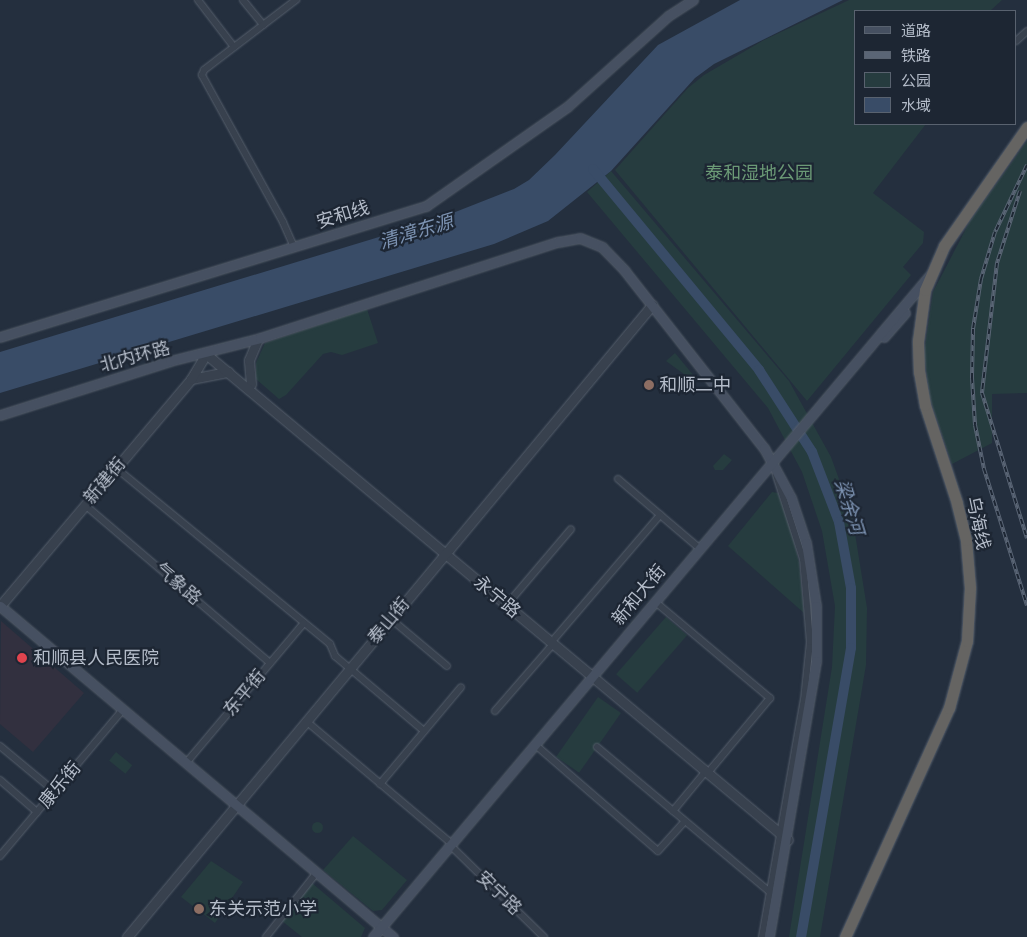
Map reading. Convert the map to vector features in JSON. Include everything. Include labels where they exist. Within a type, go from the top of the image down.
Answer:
[{"type":"highway","name":"乌海线","points":[[845,937],[949,708],[966,641],[970,588],[966,540],[957,503],[925,405],[919,372],[918,341],[925,290],[930,274],[948,239],[1027,127]]},
{"type":"main road","name":"安和线","points":[[649,34],[666,13],[684,0]]},
{"type":"main road","name":"安和线","points":[[0,337],[412,211],[437,200],[574,101],[649,34],[694,0]]},
{"type":"main road","points":[[183,361],[575,238],[590,240],[602,247],[652,305],[774,463],[795,506],[806,543],[814,582],[818,634],[814,680],[785,834],[770,937]]},
{"type":"main road","name":"新和大街","points":[[453,846],[539,748],[699,548],[786,449],[930,274]]},
{"type":"main road","name":"新和大街","points":[[813,416],[925,290]]},
{"type":"main road","name":"北内环路","points":[[0,415],[170,361],[183,361]]},
{"type":"main road","name":"北内环路","points":[[0,421],[170,368],[183,361]]},
{"type":"main road","name":"新和大街","points":[[382,934],[453,846],[596,676],[659,605],[774,463]]},
{"type":"main road","points":[[0,606],[186,763],[382,934]]},
{"type":"main road","points":[[0,612],[235,807],[382,934]]},
{"type":"street","points":[[198,0],[234,47]]},
{"type":"street","points":[[243,0],[263,25]]},
{"type":"street","points":[[292,1],[204,70],[203,79],[283,222],[294,247]]},
{"type":"street","points":[[1017,40],[1027,31]]},
{"type":"street","name":"泰山街","points":[[127,937],[652,305]]},
{"type":"street","points":[[251,384],[249,360],[258,339]]},
{"type":"street","name":"永宁路","points":[[209,353],[228,372],[510,601],[554,641]]},
{"type":"street","name":"永宁路","points":[[209,353],[251,384],[785,834]]},
{"type":"street","name":"新建街","points":[[0,606],[191,379],[209,353]]},
{"type":"street","points":[[191,379],[228,372]]},
{"type":"street","points":[[116,468],[330,644],[335,656],[424,731]]},
{"type":"street","points":[[618,480],[699,548]]},
{"type":"street","name":"气象路","points":[[85,505],[270,663]]},
{"type":"street","points":[[495,711],[660,515]]},
{"type":"street","points":[[510,601],[571,529]]},
{"type":"street","points":[[659,605],[770,698],[673,811]]},
{"type":"street","points":[[391,619],[447,666]]},
{"type":"street","name":"东平街","points":[[186,763],[304,623]]},
{"type":"street","points":[[380,784],[461,687]]},
{"type":"street","name":"康乐街","points":[[1,852],[120,713]]},
{"type":"street","name":"安宁路","points":[[306,721],[453,846],[544,937]]},
{"type":"street","points":[[0,746],[54,791]]},
{"type":"street","points":[[597,747],[770,892]]},
{"type":"street","points":[[539,748],[658,851],[685,821]]},
{"type":"street","points":[[0,780],[37,812]]},
{"type":"street","points":[[762,937],[770,892],[785,834]]},
{"type":"street","points":[[266,937],[314,876]]},
{"type":"shaded area","name":"和顺县人民医院","points":[[1,621],[84,693],[33,752],[0,724]]},
{"type":"green space","name":"泰和湿地公园","points":[[849,0],[1002,0],[991,10],[854,10],[854,125],[925,125],[873,193],[924,232],[923,243],[903,267],[911,275],[807,401],[615,170],[688,88],[704,75],[764,40]]},
{"type":"green space","points":[[1027,141],[1027,393],[992,394],[992,443],[952,464],[930,399],[924,354],[933,292],[970,221]]},
{"type":"green space","points":[[611,171],[789,381],[831,457],[852,515],[867,608],[866,665],[820,937],[789,937],[832,667],[835,606],[822,531],[802,472],[768,408],[587,192]]},
{"type":"green space","points":[[367,309],[378,343],[342,355],[331,352],[323,354],[286,395],[279,399],[256,379],[256,363],[265,343]]},
{"type":"green space","points":[[675,353],[694,376],[692,380],[666,361]]},
{"type":"green space","points":[[724,454],[732,460],[723,470],[715,470],[713,466]]},
{"type":"green space","points":[[772,492],[778,493],[791,530],[799,562],[804,613],[728,546]]},
{"type":"green space","points":[[666,617],[687,635],[637,693],[616,674]]},
{"type":"green space","points":[[598,697],[621,713],[579,773],[556,757]]},
{"type":"green space","points":[[116,752],[132,765],[125,774],[109,761]]},
{"type":"green space","points":[[315,822],[319,822],[322,827],[321,831],[315,832],[312,829],[312,825]]},
{"type":"green space","points":[[353,836],[407,880],[382,910],[373,911],[323,870]]},
{"type":"green space","points":[[211,861],[243,882],[215,923],[181,897]]},
{"type":"green space","points":[[312,883],[365,928],[361,937],[302,937],[282,921]]},
{"type":"water","name":"清漳东源","points":[[740,0],[843,0],[714,64],[695,78],[611,171],[548,221],[494,244],[0,393],[0,352],[435,220],[514,189],[529,180],[555,155],[658,45]]},
{"type":"waterway","name":"梁余河","points":[[593,169],[759,370],[812,452],[839,522],[851,588],[851,648],[801,937]]},
{"type":"railway","points":[[1027,165],[995,232],[981,279],[973,329],[972,378],[975,425],[984,469],[1027,605]]},
{"type":"railway","points":[[1020,191],[997,263],[982,393],[1027,538]]},
{"type":"place","name":"和顺二中","points":[[649,385]]},
{"type":"place","name":"和顺县人民医院","points":[[22,658]]},
{"type":"place","name":"东关示范小学","points":[[199,909]]}]
